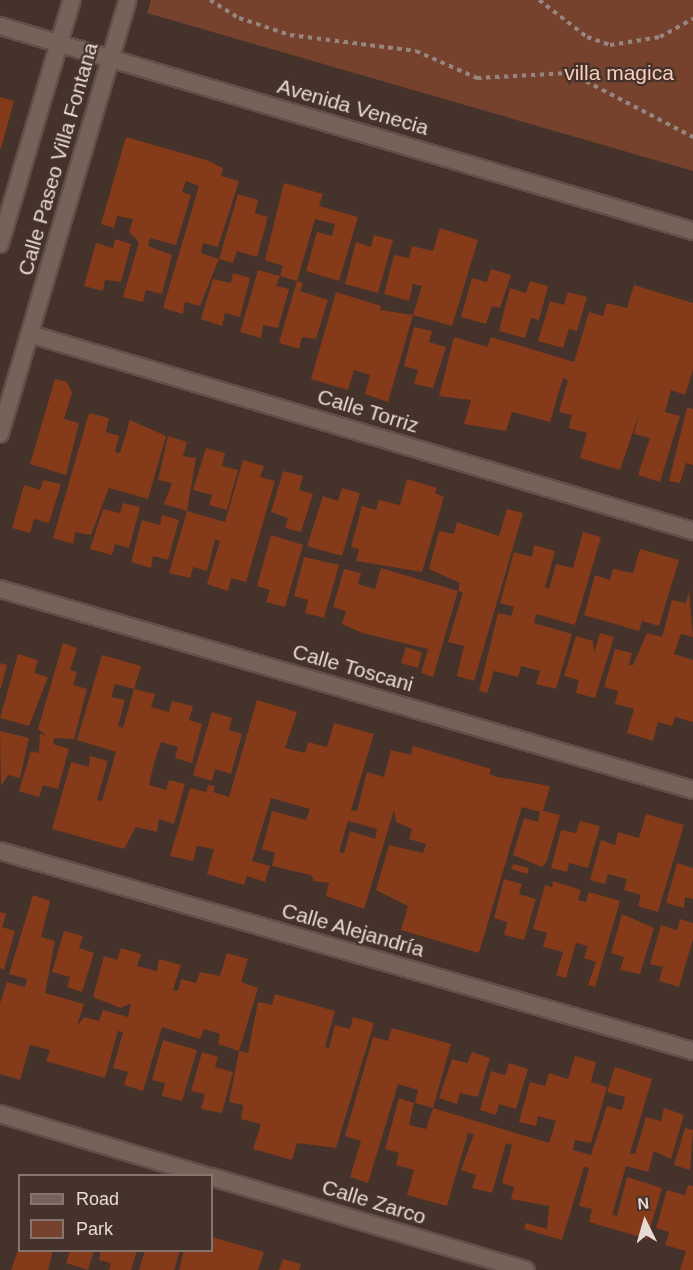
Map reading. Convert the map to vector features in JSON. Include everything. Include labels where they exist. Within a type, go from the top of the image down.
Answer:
[{"type":"street","name":"Calle Paseo Villa Fontana","points":[[0,244],[72,0]]},
{"type":"street","name":"Calle Paseo Villa Fontana","points":[[0,434],[128,0]]},
{"type":"street","name":"Avenida Venecia","points":[[0,26],[693,231]]},
{"type":"street","name":"Calle Torriz","points":[[30,334],[693,531]]},
{"type":"street","name":"Calle Toscani","points":[[0,589],[693,790]]},
{"type":"street","name":"Calle Alejandría","points":[[0,851],[693,1052]]},
{"type":"street","points":[[0,1114],[200,1174]]},
{"type":"street","name":"Calle Zarco","points":[[213,1177],[525,1270]]},
{"type":"path","points":[[210,0],[239,18],[290,36],[416,51],[477,78],[570,73],[693,137]]},
{"type":"path","points":[[539,0],[587,37],[610,45],[660,37],[693,19]]},
{"type":"green space","name":"villa magica","points":[[151,0],[693,0],[693,171],[147,13]]},
{"type":"building","points":[[0,97],[14,101],[1,148],[0,148]]},
{"type":"building","points":[[126,137],[206,160],[223,168],[221,176],[239,181],[218,247],[203,243],[201,253],[219,259],[200,306],[185,302],[183,314],[163,308],[199,186],[186,181],[182,192],[191,195],[176,245],[150,238],[148,246],[172,255],[162,294],[146,290],[143,302],[123,297],[139,242],[129,232],[133,219],[117,216],[114,228],[101,224]]},
{"type":"building","points":[[284,183],[323,194],[319,206],[358,217],[339,281],[306,271],[317,232],[332,236],[335,224],[315,219],[297,281],[280,276],[283,266],[265,260]]},
{"type":"building","points":[[238,194],[258,200],[255,213],[268,217],[257,257],[237,251],[233,263],[219,259]]},
{"type":"building","points":[[440,228],[478,240],[452,326],[413,315],[422,286],[413,284],[409,301],[384,294],[394,255],[409,258],[412,246],[433,251]]},
{"type":"building","points":[[374,235],[393,240],[378,293],[345,284],[356,242],[371,247]]},
{"type":"building","points":[[115,239],[131,244],[121,282],[105,280],[103,291],[84,286],[96,243],[113,248]]},
{"type":"building","points":[[491,269],[511,275],[500,308],[492,306],[486,324],[461,317],[472,278],[487,282]]},
{"type":"building","points":[[258,270],[280,276],[276,286],[289,289],[278,328],[263,325],[261,338],[240,332]]},
{"type":"building","points":[[233,273],[250,278],[240,317],[225,313],[222,326],[201,319],[213,279],[231,283]]},
{"type":"building","points":[[297,281],[303,283],[300,291],[328,300],[316,339],[302,337],[299,349],[279,343]]},
{"type":"building","points":[[530,281],[548,286],[539,320],[531,318],[525,338],[499,331],[510,288],[526,293]]},
{"type":"building","points":[[634,285],[693,303],[693,370],[685,395],[671,390],[665,412],[680,416],[660,482],[638,475],[650,438],[634,434],[639,414],[620,470],[580,458],[587,433],[569,428],[572,415],[559,412],[568,380],[563,378],[550,422],[512,412],[506,431],[464,424],[471,400],[439,396],[454,337],[487,347],[491,337],[574,362],[589,312],[603,316],[607,303],[627,308]]},
{"type":"building","points":[[336,292],[381,306],[380,310],[413,315],[388,402],[365,394],[370,375],[354,370],[348,390],[311,379]]},
{"type":"building","points":[[568,292],[587,297],[577,331],[569,329],[563,348],[538,341],[550,301],[564,305]]},
{"type":"building","points":[[414,327],[432,331],[429,342],[446,347],[433,388],[414,384],[418,370],[404,366]]},
{"type":"building","points":[[55,379],[67,382],[72,393],[64,419],[79,423],[66,475],[30,464]]},
{"type":"building","points":[[687,407],[693,409],[693,465],[686,463],[680,483],[669,481]]},
{"type":"building","points":[[89,413],[109,418],[106,432],[119,436],[115,452],[120,453],[130,420],[166,436],[148,499],[109,488],[91,535],[75,532],[73,544],[53,538]]},
{"type":"building","points":[[168,436],[187,442],[183,456],[196,458],[187,511],[164,504],[172,483],[158,480]]},
{"type":"building","points":[[206,448],[225,453],[222,466],[238,470],[227,510],[209,505],[212,495],[193,490]]},
{"type":"building","points":[[243,460],[264,466],[260,477],[275,481],[246,582],[231,578],[228,591],[207,584],[220,541],[215,540],[207,571],[193,567],[190,578],[169,573],[187,511],[225,522]]},
{"type":"building","points":[[283,471],[303,476],[299,490],[313,494],[301,532],[285,528],[288,518],[271,512]]},
{"type":"building","points":[[407,479],[437,488],[435,493],[444,497],[422,572],[356,561],[359,549],[351,547],[362,506],[376,510],[379,500],[400,505]]},
{"type":"building","points":[[43,480],[61,484],[49,523],[34,519],[30,533],[12,528],[24,485],[40,490]]},
{"type":"building","points":[[342,488],[360,493],[342,556],[307,546],[323,496],[338,501]]},
{"type":"building","points":[[123,503],[140,507],[129,548],[115,544],[112,555],[90,549],[103,509],[120,513]]},
{"type":"building","points":[[507,509],[523,513],[474,681],[457,676],[464,646],[448,642],[463,592],[458,591],[460,583],[429,569],[439,531],[454,534],[457,522],[499,536]]},
{"type":"building","points":[[162,515],[179,520],[168,560],[153,556],[151,568],[131,562],[142,520],[160,525]]},
{"type":"building","points":[[583,532],[601,537],[575,625],[536,614],[534,623],[572,634],[556,689],[536,684],[540,671],[521,666],[518,677],[494,671],[487,693],[479,691],[498,613],[511,616],[514,607],[500,603],[514,552],[532,557],[534,545],[555,551],[545,587],[549,589],[556,564],[573,568]]},
{"type":"building","points":[[271,535],[303,545],[285,607],[266,602],[270,590],[257,586]]},
{"type":"building","points":[[640,549],[679,560],[659,626],[642,621],[639,631],[584,615],[595,575],[610,580],[613,569],[633,573]]},
{"type":"building","points":[[304,557],[339,565],[324,618],[305,613],[308,600],[294,596]]},
{"type":"building","points":[[381,568],[458,591],[433,677],[421,673],[428,649],[362,633],[342,624],[346,611],[333,607],[344,569],[361,573],[358,584],[375,589]]},
{"type":"building","points":[[689,591],[693,637],[681,634],[674,654],[693,660],[693,722],[675,717],[672,726],[658,722],[653,741],[627,733],[634,709],[615,704],[618,691],[604,687],[615,649],[632,653],[629,665],[633,665],[647,633],[662,637],[672,600],[686,603]]},
{"type":"building","points":[[600,633],[614,637],[595,698],[576,693],[579,680],[564,676],[576,636],[593,641],[594,653]]},
{"type":"building","points":[[63,643],[77,648],[70,670],[77,672],[73,685],[87,689],[74,739],[54,738],[53,744],[69,749],[58,789],[43,785],[39,797],[19,791],[31,751],[39,753],[40,734],[46,735],[38,729]]},
{"type":"building","points":[[406,647],[422,652],[418,668],[401,663]]},
{"type":"building","points":[[18,654],[38,660],[34,673],[48,677],[29,726],[0,718]]},
{"type":"building","points":[[102,655],[141,666],[134,689],[155,694],[151,707],[169,712],[172,701],[193,706],[189,720],[202,724],[192,763],[175,758],[178,747],[161,742],[149,785],[166,790],[169,780],[185,784],[174,824],[159,819],[157,832],[136,827],[124,849],[52,829],[71,762],[89,767],[90,756],[108,761],[97,800],[102,801],[116,752],[77,740]],"holes":[[[115,684],[134,689],[123,728],[118,726],[125,700],[111,697]]]},
{"type":"building","points":[[0,663],[7,665],[1,688],[0,688]]},
{"type":"building","points":[[257,700],[297,712],[285,748],[305,753],[308,742],[327,747],[334,723],[374,734],[351,810],[357,811],[367,772],[384,777],[391,750],[411,755],[413,746],[491,769],[489,774],[497,777],[550,786],[543,811],[560,815],[547,861],[542,867],[513,855],[524,818],[538,822],[540,812],[522,807],[479,953],[401,930],[408,906],[376,890],[389,845],[423,853],[426,844],[409,839],[412,829],[396,822],[394,810],[364,909],[326,896],[329,883],[314,881],[311,875],[272,866],[275,853],[262,849],[272,811],[306,820],[310,809],[271,798],[252,861],[270,866],[265,882],[247,876],[244,885],[207,874],[214,849],[197,846],[193,861],[170,856],[190,788],[206,792],[208,785],[215,786],[213,792],[229,797]],"holes":[[[348,821],[377,829],[375,839],[350,831],[344,853],[339,852]]]},
{"type":"building","points":[[212,712],[232,718],[229,730],[242,734],[231,774],[215,769],[212,781],[193,775]]},
{"type":"building","points":[[0,731],[29,738],[20,778],[8,775],[1,786]]},
{"type":"building","points":[[646,814],[684,825],[658,912],[638,906],[641,895],[624,890],[627,879],[608,874],[605,884],[590,880],[601,840],[615,845],[618,832],[639,838]]},
{"type":"building","points":[[580,821],[600,826],[588,868],[569,863],[567,872],[551,868],[561,830],[576,833]]},
{"type":"building","points":[[677,863],[693,868],[693,899],[685,897],[684,908],[666,903]]},
{"type":"building","points":[[513,864],[529,868],[527,874],[511,869]]},
{"type":"building","points":[[504,879],[522,884],[519,894],[536,899],[524,940],[504,935],[507,922],[494,918]]},
{"type":"building","points":[[553,881],[581,890],[578,900],[586,902],[589,892],[620,901],[595,987],[588,985],[596,962],[584,958],[588,946],[576,943],[566,978],[556,975],[563,952],[543,947],[547,933],[533,929],[545,885],[552,887]]},
{"type":"building","points":[[33,895],[50,901],[41,937],[55,941],[45,993],[84,1004],[77,1026],[84,1017],[99,1021],[103,1010],[128,1017],[131,1003],[121,1008],[93,997],[104,956],[117,960],[121,948],[141,954],[137,966],[157,971],[159,959],[181,965],[173,990],[178,991],[181,979],[196,983],[200,972],[220,976],[227,953],[248,959],[241,982],[258,988],[239,1051],[218,1044],[220,1034],[204,1029],[200,1039],[162,1027],[143,1091],[124,1085],[128,1072],[113,1068],[123,1032],[118,1031],[105,1078],[46,1061],[50,1050],[30,1045],[20,1080],[0,1074],[0,1003],[7,982],[25,987],[27,979],[9,974]]},
{"type":"building","points":[[0,912],[6,914],[2,927],[15,931],[4,970],[0,968]]},
{"type":"building","points":[[622,914],[654,928],[640,974],[620,970],[624,957],[611,953]]},
{"type":"building","points":[[680,919],[693,923],[693,939],[679,987],[659,981],[663,967],[650,964],[661,925],[677,930]]},
{"type":"building","points":[[64,931],[83,936],[79,948],[94,953],[82,992],[67,987],[70,977],[52,972]]},
{"type":"building","points":[[275,994],[335,1011],[325,1047],[329,1048],[335,1025],[350,1029],[353,1017],[374,1023],[336,1148],[297,1143],[292,1160],[253,1149],[261,1124],[241,1119],[243,1105],[229,1102],[239,1051],[248,1053],[258,1002],[272,1005]]},
{"type":"building","points":[[392,1028],[451,1044],[433,1108],[415,1103],[418,1090],[398,1084],[368,1183],[350,1177],[361,1141],[345,1136],[373,1037],[388,1041]]},
{"type":"building","points":[[163,1040],[197,1050],[182,1101],[162,1096],[165,1083],[152,1080]]},
{"type":"building","points":[[202,1052],[218,1057],[215,1067],[233,1072],[222,1113],[201,1109],[205,1094],[191,1091]]},
{"type":"building","points":[[472,1052],[490,1058],[478,1097],[460,1093],[457,1104],[439,1098],[452,1059],[467,1063]]},
{"type":"building","points":[[575,1056],[596,1062],[591,1082],[607,1087],[591,1143],[575,1140],[573,1150],[591,1155],[607,1106],[622,1110],[625,1097],[607,1092],[615,1067],[652,1079],[630,1153],[635,1154],[646,1117],[661,1121],[664,1108],[684,1115],[671,1159],[654,1151],[648,1172],[626,1166],[612,1215],[617,1216],[627,1177],[662,1188],[647,1239],[589,1222],[592,1209],[579,1206],[589,1168],[584,1167],[562,1240],[524,1229],[526,1223],[547,1229],[549,1206],[511,1199],[514,1187],[502,1183],[512,1145],[506,1143],[492,1193],[472,1188],[476,1175],[461,1170],[474,1134],[468,1133],[447,1206],[407,1195],[414,1170],[396,1165],[399,1153],[385,1149],[399,1098],[414,1103],[409,1125],[426,1129],[433,1108],[549,1143],[556,1121],[538,1116],[536,1126],[519,1122],[530,1082],[545,1086],[549,1073],[568,1079]]},
{"type":"building","points":[[509,1063],[528,1069],[516,1109],[499,1104],[496,1115],[480,1110],[491,1071],[505,1075]]},
{"type":"building","points":[[685,1128],[693,1130],[690,1170],[674,1165]]},
{"type":"building","points":[[688,1185],[693,1186],[693,1270],[680,1270],[686,1251],[665,1245],[669,1232],[656,1228],[667,1190],[685,1195]]},
{"type":"building","points":[[213,1237],[264,1252],[258,1270],[179,1270],[184,1252],[213,1252]]},
{"type":"building","points":[[18,1250],[18,1252],[52,1252],[48,1270],[11,1270]]},
{"type":"building","points":[[69,1252],[93,1252],[88,1270],[66,1263]]},
{"type":"building","points":[[101,1252],[136,1252],[131,1270],[109,1270],[111,1263],[99,1260]]},
{"type":"building","points":[[144,1252],[179,1252],[174,1270],[139,1270]]},
{"type":"building","points":[[283,1259],[301,1264],[299,1270],[279,1270]]}]
